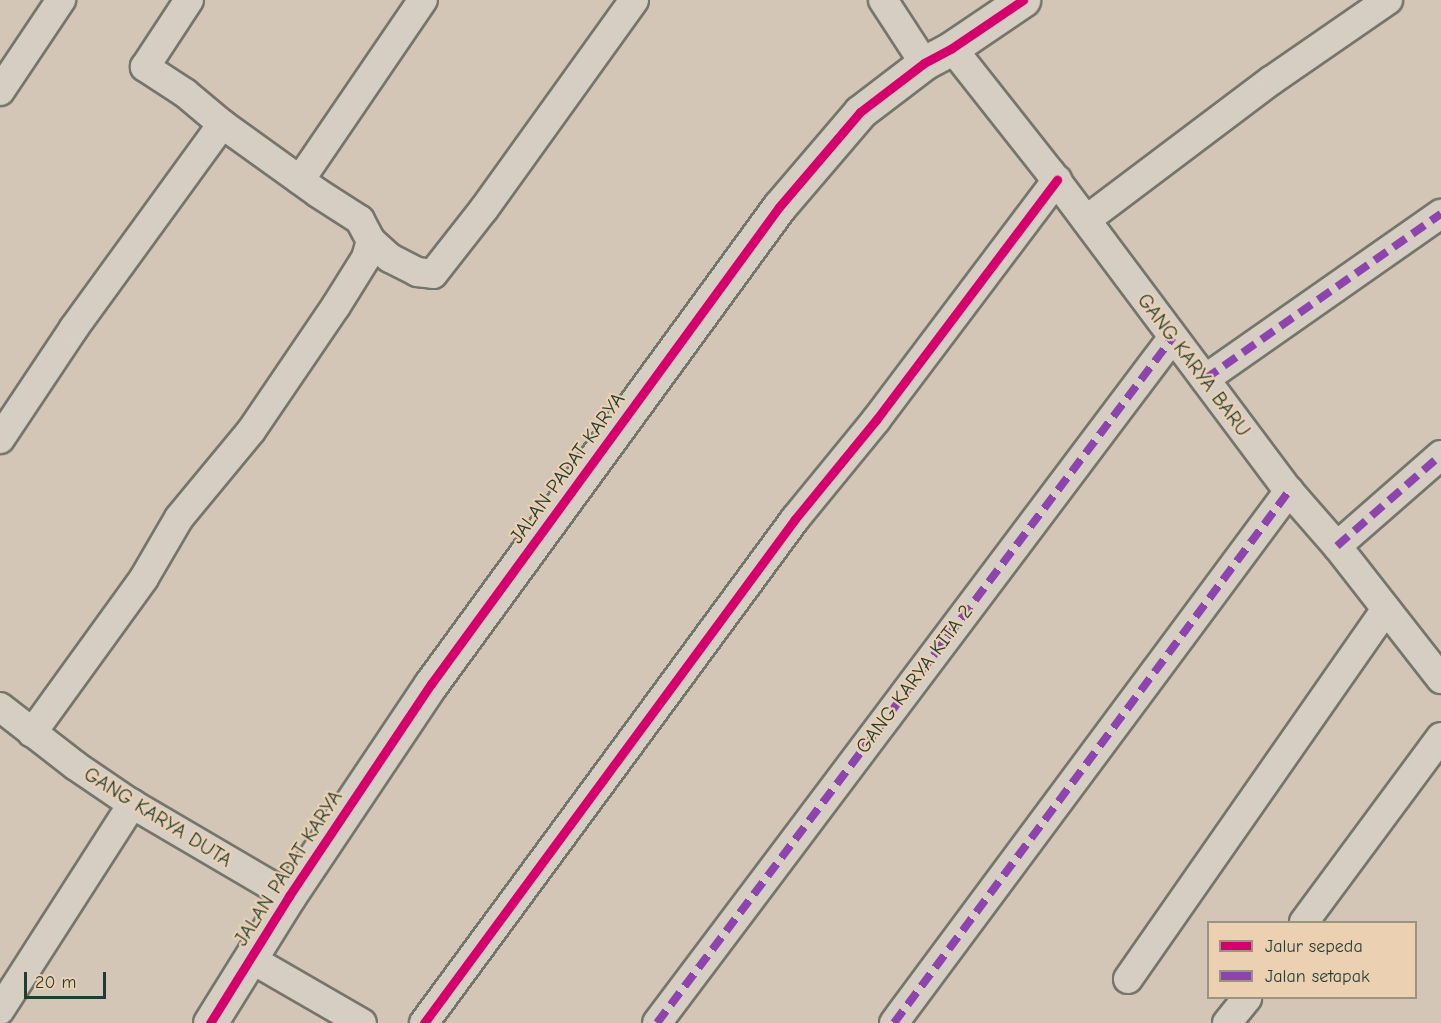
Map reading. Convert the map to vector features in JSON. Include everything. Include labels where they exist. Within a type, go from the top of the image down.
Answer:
[{"type":"street","points":[[0,91],[61,0]]},
{"type":"street","points":[[189,0],[145,67],[185,93],[222,124],[300,180],[360,220],[371,241],[399,263],[417,272],[433,274],[484,209],[634,0]]},
{"type":"street","points":[[300,180],[423,0]]},
{"type":"street","points":[[883,0],[924,63]]},
{"type":"street","name":"JALAN PADAT KARYA","points":[[210,1023],[289,896],[431,684],[779,207],[860,112],[924,63],[952,48],[1023,0]]},
{"type":"street","points":[[1086,220],[1272,80],[1388,0]]},
{"type":"street","name":"GANG KARYA BARU","points":[[952,48],[1057,180],[1289,491],[1337,546],[1441,679]]},
{"type":"street","points":[[0,439],[119,264],[222,124]]},
{"type":"street","points":[[424,1023],[795,519],[876,420],[1057,180]]},
{"type":"street","points":[[1205,380],[1441,214]]},
{"type":"street","points":[[32,733],[144,578],[179,518],[250,431],[336,306],[366,258],[371,241]]},
{"type":"street","name":"GANG KARYA KITA 2","points":[[657,1023],[1173,336]]},
{"type":"street","points":[[1337,546],[1441,455]]},
{"type":"street","points":[[894,1023],[1289,491]]},
{"type":"street","points":[[1128,979],[1386,609]]},
{"type":"street","name":"GANG KARYA DUTA","points":[[0,707],[32,733],[132,804],[289,896]]},
{"type":"street","points":[[1305,921],[1441,736]]},
{"type":"street","points":[[0,1010],[132,804]]},
{"type":"street","points":[[251,959],[362,1023]]},
{"type":"street","points":[[1227,1023],[1246,999]]},
{"type":"marked path","points":[[1205,379],[1441,214]]},
{"type":"marked path","points":[[657,1023],[1173,337]]},
{"type":"marked path","points":[[1337,546],[1441,455]]},
{"type":"marked path","points":[[894,1023],[1289,491]]},
{"type":"cycle path","points":[[210,1023],[289,896],[431,684],[779,207],[860,112],[924,63],[952,48],[1023,0]]},
{"type":"cycle path","points":[[424,1023],[795,519],[876,420],[1057,180]]}]
